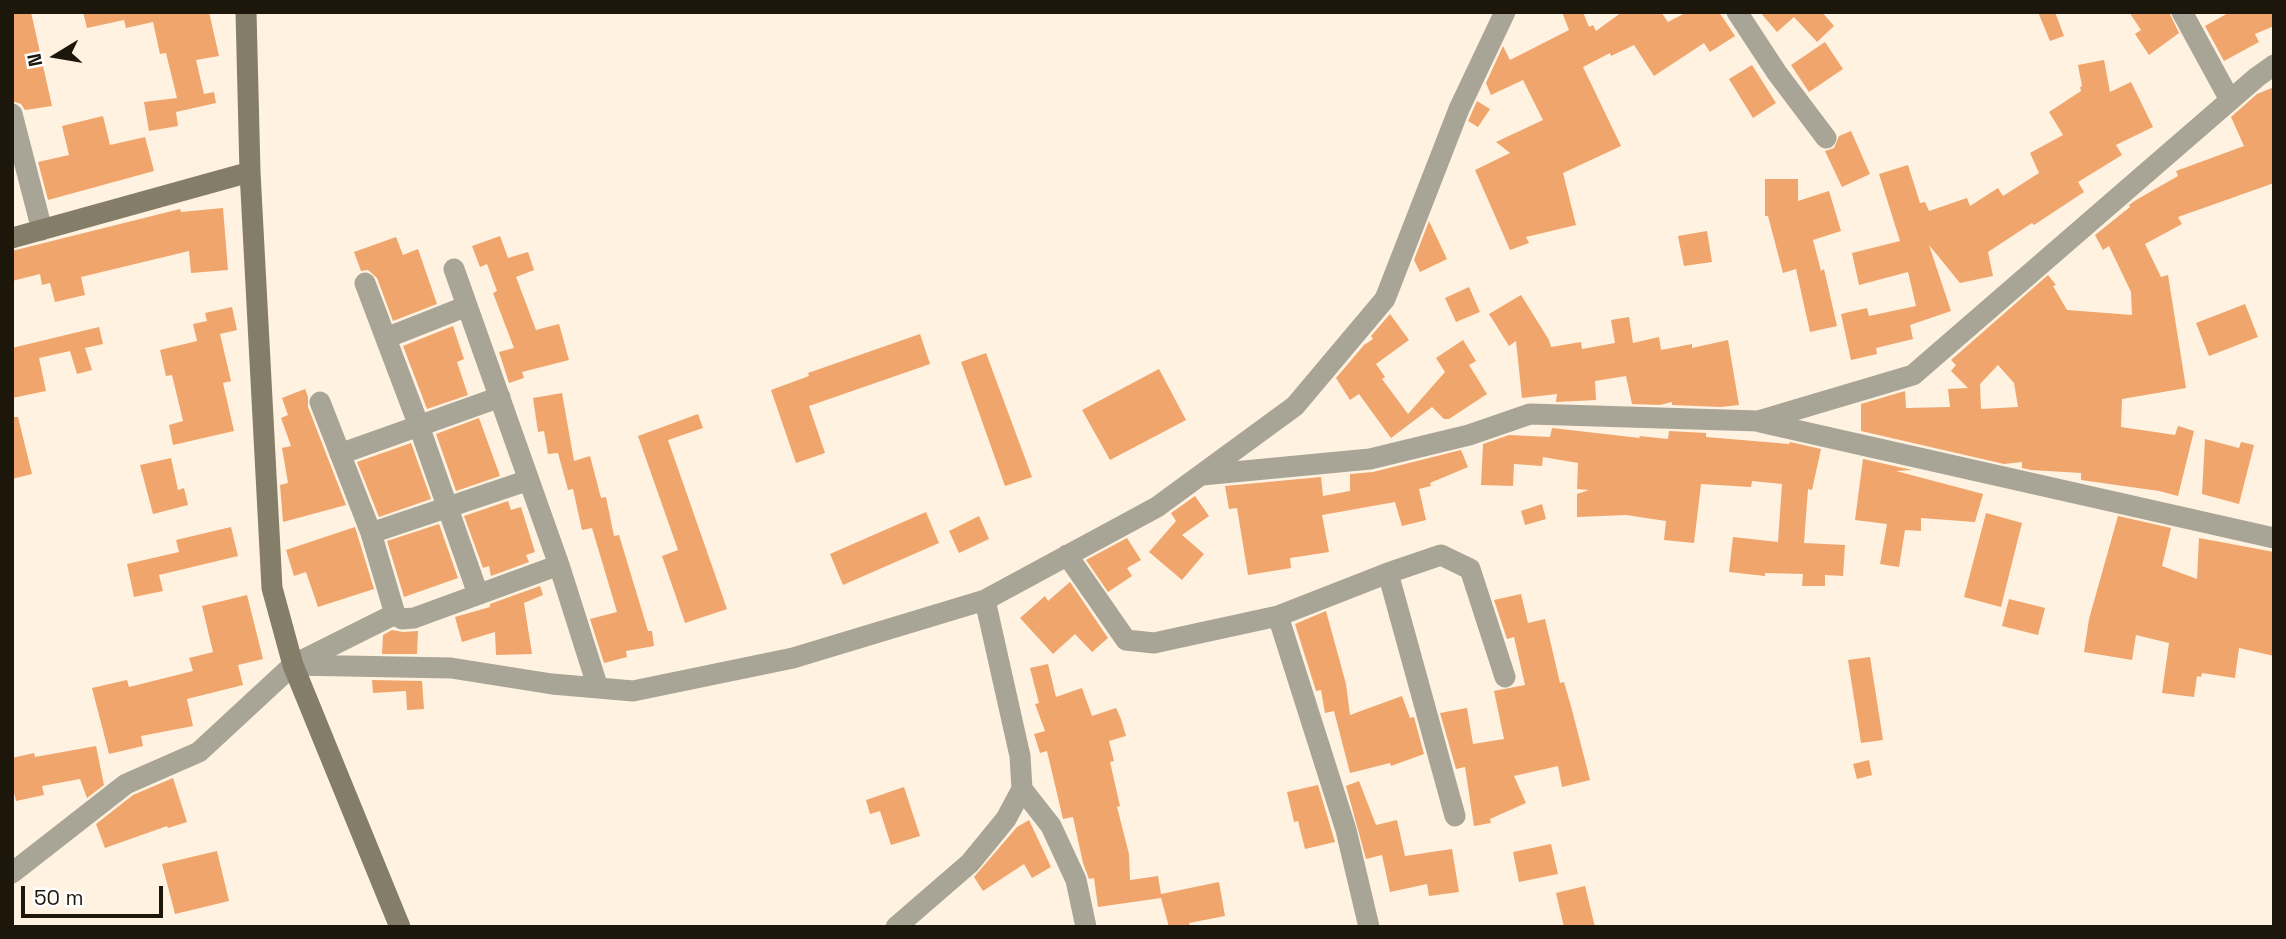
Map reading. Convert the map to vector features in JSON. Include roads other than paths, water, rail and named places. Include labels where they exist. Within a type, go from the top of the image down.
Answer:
[{"type":"street","points":[[246,12],[250,172],[272,588],[293,665],[400,927]]},
{"type":"street","points":[[293,665],[451,668],[552,684],[633,691],[793,658],[985,600],[1157,507],[1295,406],[1385,299],[1459,109],[1505,12]]},
{"type":"street","points":[[1737,12],[1777,73],[1826,138]]},
{"type":"street","points":[[2182,12],[2230,100]]},
{"type":"street","points":[[1758,421],[1913,375],[2257,76],[2274,65]]},
{"type":"street","points":[[12,114],[41,230]]},
{"type":"street","points":[[12,238],[250,172]]},
{"type":"street","points":[[454,269],[559,565],[598,688]]},
{"type":"street","points":[[365,283],[478,594]]},
{"type":"street","points":[[386,338],[467,306]]},
{"type":"street","points":[[340,454],[500,397]]},
{"type":"street","points":[[320,402],[371,533],[395,614],[402,619],[414,618],[559,565]]},
{"type":"street","points":[[1199,476],[1370,459],[1469,435],[1530,414],[1758,421],[2274,538]]},
{"type":"street","points":[[371,533],[529,480]]},
{"type":"street","points":[[1067,555],[1126,640],[1154,643],[1278,616],[1441,555],[1470,569],[1505,677]]},
{"type":"street","points":[[1388,573],[1455,816]]},
{"type":"street","points":[[896,927],[970,863],[1006,819],[1021,789],[1020,756],[985,600]]},
{"type":"street","points":[[12,873],[125,784],[199,752],[293,665],[395,614]]},
{"type":"street","points":[[1278,616],[1346,830],[1369,927]]},
{"type":"street","points":[[1021,789],[1051,826],[1076,880],[1086,927]]}]
